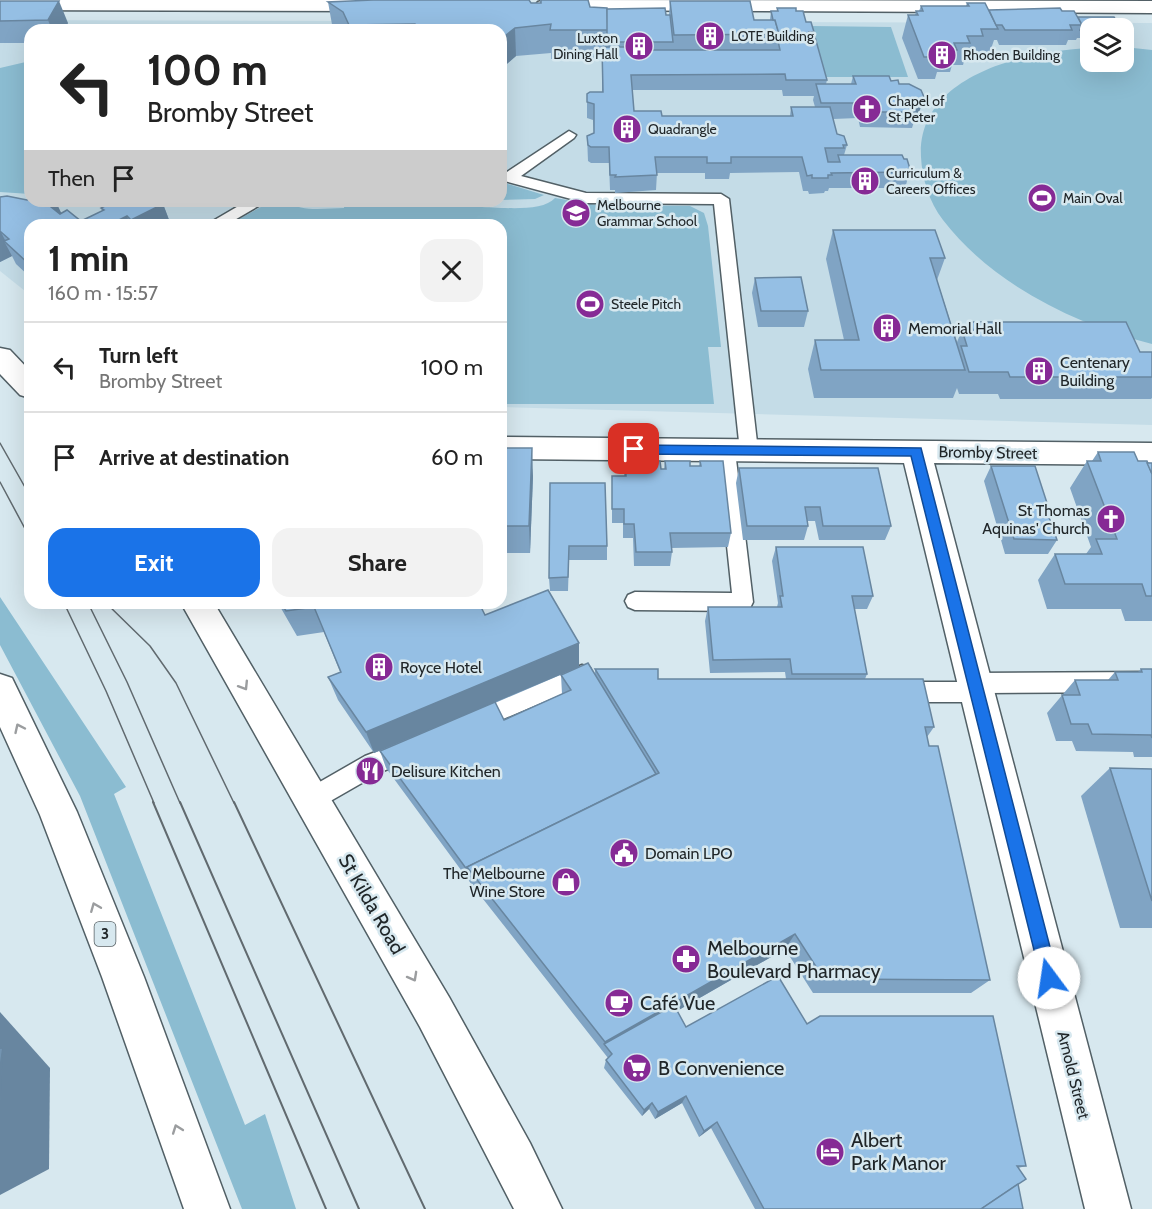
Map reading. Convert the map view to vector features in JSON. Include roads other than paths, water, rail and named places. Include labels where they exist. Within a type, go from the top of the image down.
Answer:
[{"type":"street","points":[[525,6],[549,3],[1152,7]]},
{"type":"street","points":[[0,4],[396,5]]},
{"type":"street","points":[[0,357],[24,382]]},
{"type":"street","name":"Bromby Street","points":[[507,448],[1152,454]]},
{"type":"street","name":"Arnold Street","points":[[916,452],[1108,1209]]},
{"type":"street","name":"St Kilda Road","points":[[200,609],[229,662],[312,799],[507,1144],[539,1209]]},
{"type":"street","name":"3","points":[[0,689],[58,812],[123,976],[207,1209]]},
{"type":"lane","points":[[507,175],[569,135]]},
{"type":"lane","points":[[507,177],[586,198],[721,199],[738,451],[743,602],[635,601]]},
{"type":"lane","points":[[225,219],[248,207]]},
{"type":"lane","points":[[450,732],[582,675]]},
{"type":"lane","points":[[874,693],[975,687],[1152,682]]},
{"type":"lane","points":[[312,799],[373,764],[428,741]]},
{"type":"tram line","points":[[0,443],[24,485]]},
{"type":"tram line","points":[[0,482],[24,527]]},
{"type":"tram line","points":[[67,609],[106,691],[154,803]]},
{"type":"tram line","points":[[91,609],[127,682],[180,803]]},
{"type":"tram line","points":[[112,609],[150,646],[176,683],[234,803]]},
{"type":"tram line","points":[[153,802],[326,1209]]},
{"type":"tram line","points":[[180,802],[359,1209]]},
{"type":"tram line","points":[[234,802],[425,1209]]},
{"type":"place","name":"LOTE Building","points":[[710,36]]},
{"type":"place","name":"Luxton Dining Hall","points":[[639,46]]},
{"type":"place","name":"Rhoden Building","points":[[942,55]]},
{"type":"place","name":"Chapel of St Peter","points":[[867,109]]},
{"type":"place","name":"Quadrangle","points":[[627,129]]},
{"type":"place","name":"Curriculum & Careers Offices","points":[[865,181]]},
{"type":"place","name":"Main Oval","points":[[1042,198]]},
{"type":"place","name":"Melbourne Grammar School","points":[[576,213]]},
{"type":"place","name":"Steele Pitch","points":[[590,304]]},
{"type":"place","name":"Memorial Hall","points":[[887,328]]},
{"type":"place","name":"Centenary Building","points":[[1039,371]]},
{"type":"place","name":"St Thomas Aquinas' Church","points":[[1111,519]]},
{"type":"place","name":"Royce Hotel","points":[[379,667]]},
{"type":"place","name":"Delisure Kitchen","points":[[370,771]]},
{"type":"place","name":"Domain LPO","points":[[624,853]]},
{"type":"place","name":"The Melbourne Wine Store","points":[[566,882]]},
{"type":"place","name":"Melbourne Boulevard Pharmacy","points":[[686,959]]},
{"type":"place","name":"Café Vue","points":[[619,1003]]},
{"type":"place","name":"B Convenience","points":[[637,1068]]},
{"type":"place","name":"Albert Park Manor","points":[[830,1152]]}]
